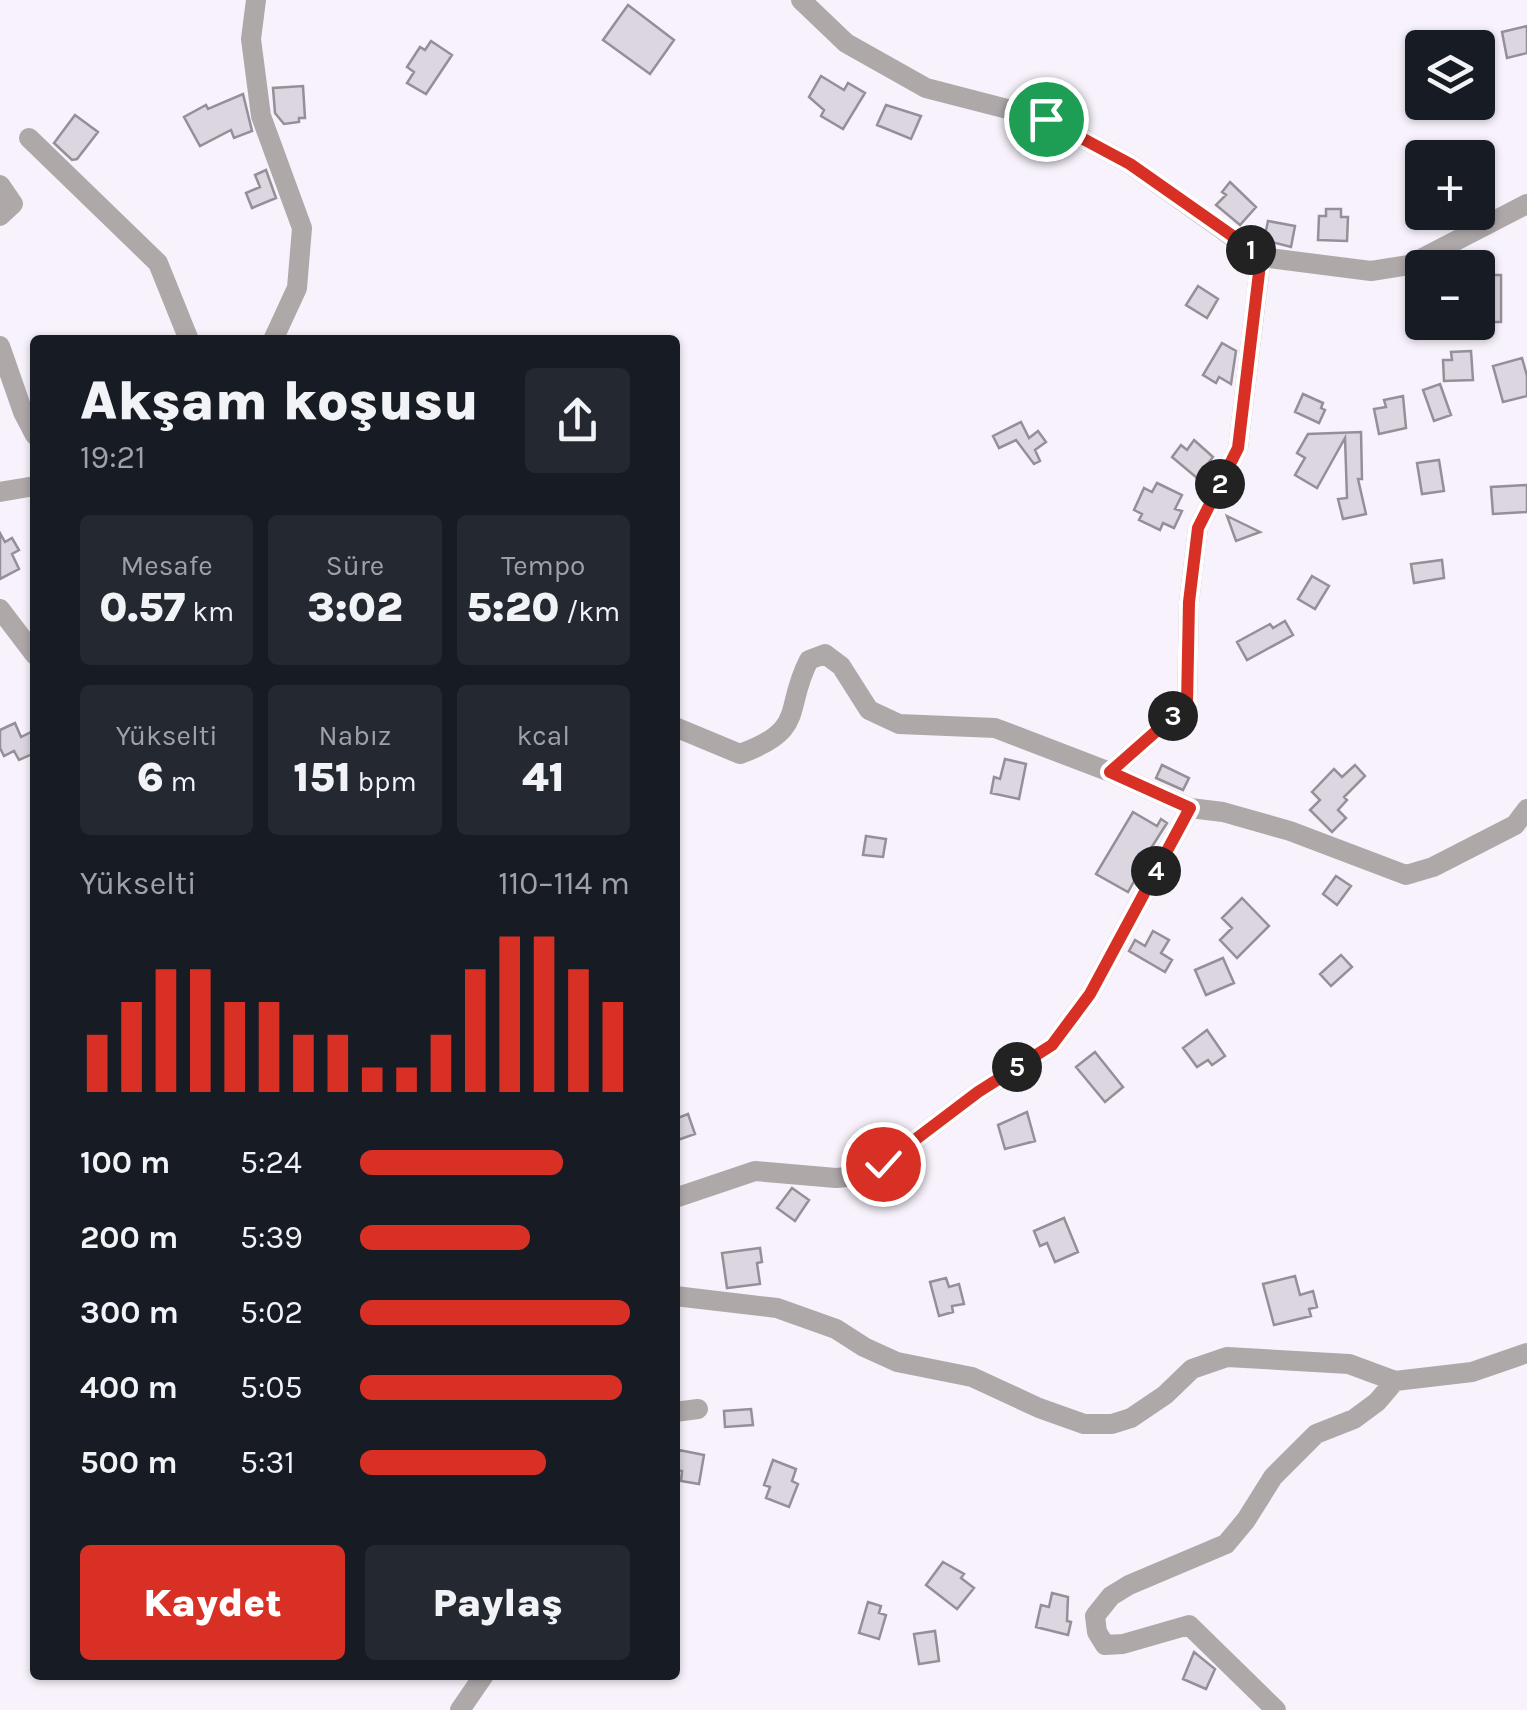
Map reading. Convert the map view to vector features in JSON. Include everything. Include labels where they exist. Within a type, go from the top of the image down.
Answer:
[{"type":"street","points":[[256,0],[251,40],[261,116],[302,228],[297,288],[275,335]]},
{"type":"street","points":[[801,0],[846,43],[926,88],[1046,119],[1130,164],[1261,256],[1371,271],[1409,265],[1527,204]]},
{"type":"street","points":[[29,138],[158,263],[187,335]]},
{"type":"street","points":[[0,185],[13,204],[0,216]]},
{"type":"street","points":[[1110,772],[1187,704],[1189,602],[1198,528],[1238,448],[1261,256]]},
{"type":"street","points":[[0,346],[30,425]]},
{"type":"street","points":[[0,492],[30,487]]},
{"type":"street","points":[[0,608],[30,649]]},
{"type":"street","points":[[680,730],[740,754],[769,744],[786,726],[796,706],[809,660],[825,654],[841,666],[870,710],[899,724],[995,728],[1190,808],[1222,812],[1290,832],[1406,874],[1433,867],[1515,825],[1527,808]]},
{"type":"street","points":[[680,1196],[755,1172],[858,1176],[883,1164],[978,1092],[1052,1045],[1090,994],[1190,808]]},
{"type":"street","points":[[680,1297],[777,1308],[836,1330],[898,1362],[972,1376],[1039,1408],[1084,1424],[1112,1424],[1130,1418],[1165,1395],[1192,1369],[1227,1356],[1349,1364],[1394,1381],[1472,1372],[1527,1354]]},
{"type":"street","points":[[1276,1710],[1189,1625],[1123,1644],[1105,1645],[1097,1632],[1096,1616],[1110,1596],[1129,1584],[1226,1544],[1273,1477],[1316,1434],[1354,1419],[1377,1402],[1394,1381]]},
{"type":"street","points":[[680,1411],[698,1409]]},
{"type":"street","points":[[460,1710],[481,1680]]},
{"type":"building","points":[[628,5],[674,40],[650,74],[603,40]]},
{"type":"building","points":[[1527,26],[1527,53],[1507,58],[1502,32]]},
{"type":"building","points":[[431,41],[452,55],[426,94],[407,83],[414,72],[407,67],[420,47],[425,50]]},
{"type":"building","points":[[821,76],[844,90],[848,83],[865,93],[843,129],[821,116],[824,110],[809,97]]},
{"type":"building","points":[[303,86],[305,118],[284,124],[275,113],[273,88]]},
{"type":"building","points":[[243,94],[252,131],[234,138],[231,130],[200,146],[184,117],[206,105],[208,109]]},
{"type":"building","points":[[886,105],[921,116],[911,139],[877,125]]},
{"type":"building","points":[[75,115],[98,132],[72,160],[54,143]]},
{"type":"building","points":[[266,170],[276,198],[252,208],[246,193],[260,187],[255,175]]},
{"type":"building","points":[[1230,182],[1256,207],[1240,225],[1216,205],[1226,195],[1222,192]]},
{"type":"building","points":[[1326,209],[1341,209],[1341,217],[1348,217],[1347,241],[1318,240],[1319,216],[1326,216]]},
{"type":"building","points":[[1268,221],[1295,226],[1291,247],[1264,240]]},
{"type":"building","points":[[1495,275],[1501,275],[1501,322],[1495,322]]},
{"type":"building","points":[[1198,286],[1218,299],[1207,318],[1186,305]]},
{"type":"building","points":[[1222,343],[1236,351],[1231,384],[1219,377],[1216,383],[1203,375]]},
{"type":"building","points":[[1471,351],[1473,380],[1444,381],[1443,360],[1452,360],[1451,352]]},
{"type":"building","points":[[1522,358],[1527,396],[1503,402],[1493,366]]},
{"type":"building","points":[[1440,384],[1451,415],[1434,421],[1423,390]]},
{"type":"building","points":[[1303,394],[1323,403],[1321,408],[1325,410],[1319,423],[1295,412]]},
{"type":"building","points":[[1403,396],[1406,428],[1379,434],[1374,409],[1386,407],[1384,400]]},
{"type":"building","points":[[1021,422],[1029,438],[1038,431],[1046,442],[1035,450],[1040,461],[1034,464],[1016,440],[999,448],[993,436]]},
{"type":"building","points":[[1361,432],[1362,479],[1358,479],[1366,514],[1343,519],[1338,499],[1347,498],[1345,438],[1317,488],[1295,475],[1305,458],[1297,453],[1308,434]]},
{"type":"building","points":[[1194,440],[1213,457],[1197,478],[1172,457],[1181,445],[1187,450]]},
{"type":"building","points":[[1439,460],[1444,491],[1422,494],[1417,463]]},
{"type":"building","points":[[1157,483],[1182,495],[1175,509],[1182,511],[1174,528],[1163,523],[1160,530],[1139,520],[1142,514],[1134,510],[1144,488],[1152,492]]},
{"type":"building","points":[[1527,485],[1527,512],[1493,514],[1491,487]]},
{"type":"building","points":[[1227,516],[1260,532],[1236,541]]},
{"type":"building","points":[[0,533],[5,542],[12,538],[19,550],[12,554],[19,569],[0,579]]},
{"type":"building","points":[[1442,560],[1444,578],[1414,583],[1411,564]]},
{"type":"building","points":[[1312,576],[1329,586],[1315,609],[1298,599]]},
{"type":"building","points":[[1285,621],[1293,635],[1247,660],[1237,642],[1270,624],[1273,628]]},
{"type":"building","points":[[15,723],[21,737],[30,732],[30,755],[19,760],[14,751],[4,756],[0,730]]},
{"type":"building","points":[[1005,759],[1026,764],[1019,799],[991,793],[994,777],[1000,779]]},
{"type":"building","points":[[1162,765],[1189,778],[1183,790],[1156,778]]},
{"type":"building","points":[[1355,765],[1365,776],[1344,797],[1347,800],[1338,810],[1346,818],[1332,832],[1310,810],[1320,800],[1312,792],[1334,769],[1342,777]]},
{"type":"building","points":[[1133,812],[1157,826],[1161,819],[1167,823],[1128,892],[1096,874]]},
{"type":"building","points":[[866,836],[886,839],[883,857],[863,855]]},
{"type":"building","points":[[1336,876],[1351,886],[1337,905],[1323,894]]},
{"type":"building","points":[[1242,898],[1269,926],[1237,958],[1220,940],[1232,928],[1222,918]]},
{"type":"building","points":[[1153,931],[1169,940],[1161,953],[1172,960],[1165,972],[1129,951],[1135,940],[1145,946]]},
{"type":"building","points":[[1341,955],[1352,967],[1331,986],[1320,974]]},
{"type":"building","points":[[1223,958],[1234,983],[1206,995],[1195,970]]},
{"type":"building","points":[[1207,1030],[1225,1056],[1212,1065],[1208,1060],[1197,1067],[1183,1048]]},
{"type":"building","points":[[1095,1052],[1123,1087],[1105,1102],[1076,1067]]},
{"type":"building","points":[[1027,1112],[1035,1141],[1005,1149],[998,1125]]},
{"type":"building","points":[[688,1114],[695,1134],[680,1139],[680,1117]]},
{"type":"building","points":[[792,1188],[809,1200],[795,1221],[777,1208]]},
{"type":"building","points":[[1064,1218],[1078,1252],[1055,1262],[1047,1243],[1040,1246],[1034,1231]]},
{"type":"building","points":[[760,1248],[760,1284],[727,1288],[722,1253]]},
{"type":"building","points":[[1295,1276],[1300,1295],[1313,1291],[1317,1307],[1309,1309],[1311,1316],[1274,1325],[1263,1284]]},
{"type":"building","points":[[946,1278],[949,1287],[959,1284],[964,1304],[952,1306],[953,1312],[939,1316],[930,1282]]},
{"type":"building","points":[[751,1409],[753,1425],[725,1427],[724,1411]]},
{"type":"building","points":[[680,1450],[704,1455],[699,1484],[681,1481]]},
{"type":"building","points":[[773,1460],[796,1469],[792,1481],[798,1484],[789,1507],[766,1498],[770,1487],[764,1485]]},
{"type":"building","points":[[943,1562],[964,1574],[961,1578],[974,1588],[957,1609],[926,1585]]},
{"type":"building","points":[[1052,1593],[1068,1597],[1068,1635],[1036,1627],[1041,1605],[1049,1607]]},
{"type":"building","points":[[868,1602],[881,1606],[879,1613],[886,1615],[879,1639],[859,1633]]},
{"type":"building","points":[[935,1631],[939,1661],[919,1664],[914,1634]]},
{"type":"building","points":[[1194,1652],[1215,1669],[1206,1689],[1183,1679]]},
{"type":"route","points":[[883,1164],[978,1092],[1052,1045],[1090,994],[1190,808],[1110,772],[1187,704],[1189,602],[1198,528],[1238,448],[1261,256],[1130,164],[1046,119]]}]
